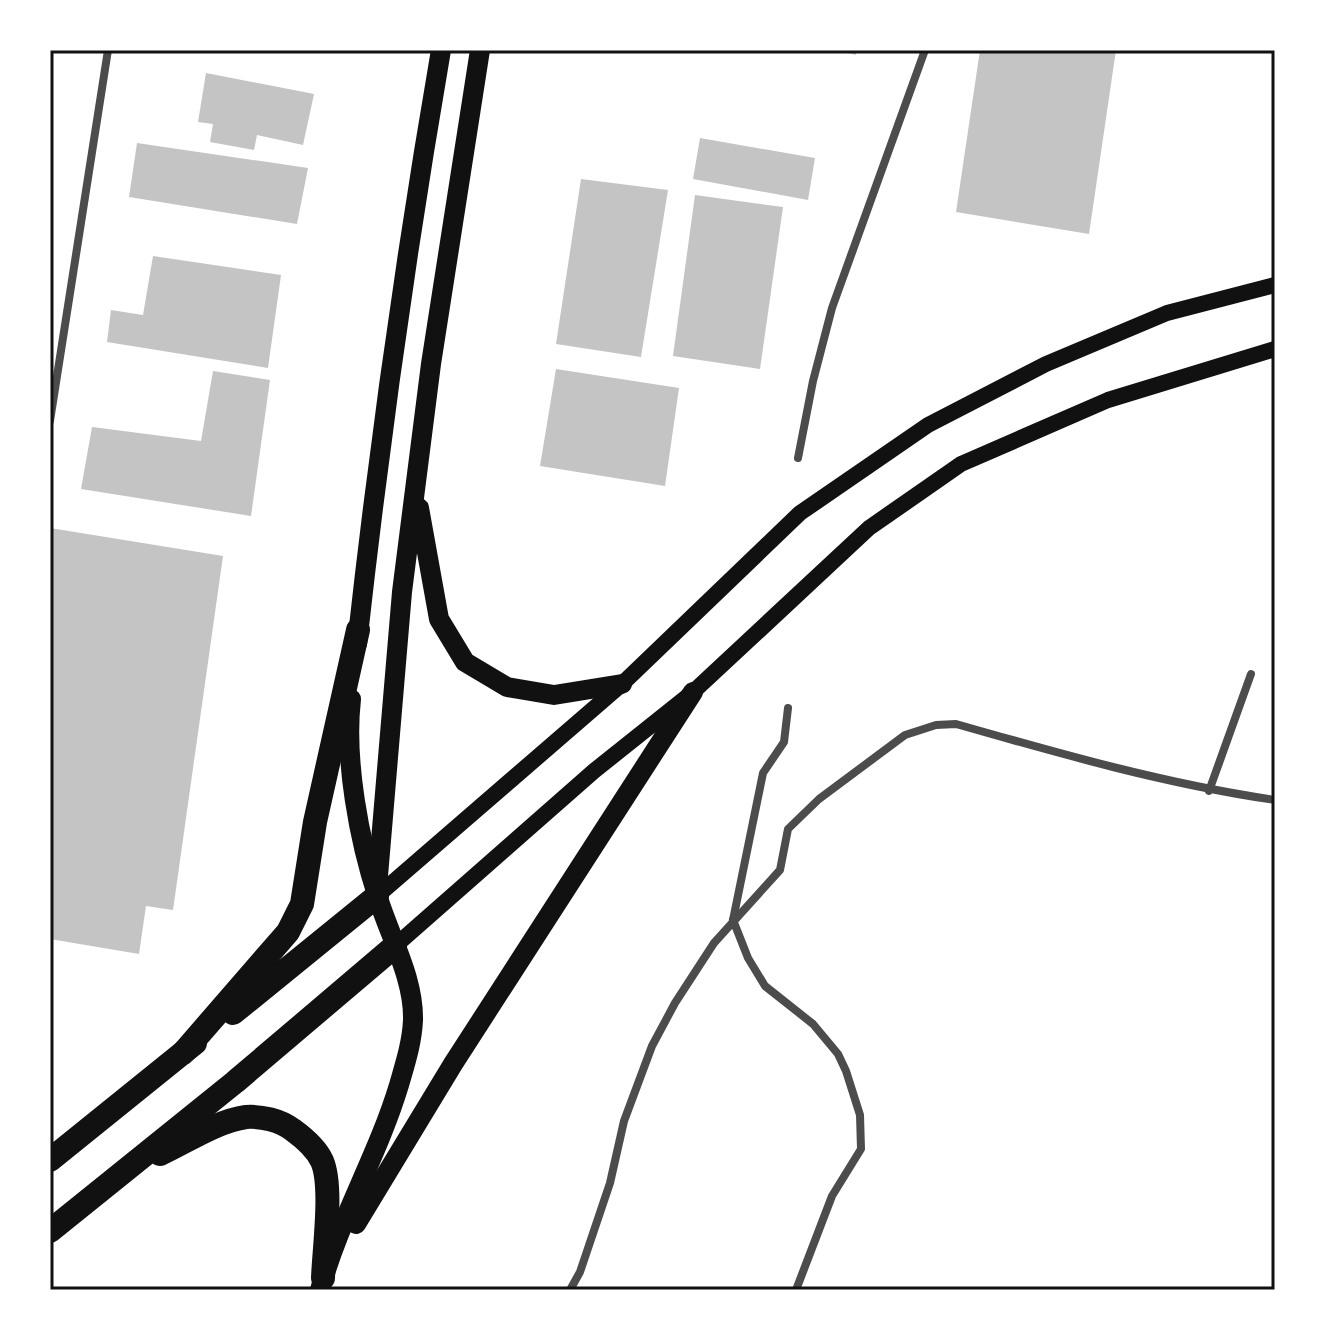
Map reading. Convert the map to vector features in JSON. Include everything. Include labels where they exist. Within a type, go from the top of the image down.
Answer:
[{"type":"highway","points":[[183,1053],[288,932],[302,904],[315,822],[358,630]]},
{"type":"highway","points":[[50,1160],[377,896]]},
{"type":"highway","points":[[50,1231],[395,946]]},
{"type":"highway","points":[[122,1173],[245,1117],[270,1119],[288,1126],[306,1139],[322,1161],[327,1185],[321,1284]]},
{"type":"main road","points":[[321,1284],[391,1112],[409,1051],[413,1018],[410,996],[377,896],[357,815],[349,719],[370,527],[416,198],[441,50]]},
{"type":"main road","points":[[377,896],[389,723],[415,483],[480,50]]},
{"type":"main road","points":[[377,896],[622,684],[800,513],[928,425],[1046,364],[1167,313],[1275,285]]},
{"type":"main road","points":[[395,946],[594,771],[693,692],[869,528],[961,464],[1108,400],[1275,349]]},
{"type":"main road","points":[[415,483],[439,619],[465,662],[507,687],[554,695],[622,684]]},
{"type":"main road","points":[[321,1284],[453,1064],[693,692]]},
{"type":"street","points":[[50,421],[108,50]]},
{"type":"street","points":[[798,458],[832,308],[925,50]]},
{"type":"street","points":[[1209,791],[1251,674]]},
{"type":"street","points":[[788,708],[784,742],[763,773],[733,920],[748,958],[765,986],[813,1024],[838,1054],[860,1115],[861,1149],[832,1196],[796,1290]]},
{"type":"street","points":[[570,1290],[580,1272],[610,1183],[624,1121],[652,1046],[699,967],[733,920],[780,870],[788,829],[809,809],[905,735],[936,725],[956,724],[1100,765],[1209,791],[1275,800]]},
{"type":"building","points":[[834,50],[856,50],[856,55]]},
{"type":"building","points":[[980,50],[1116,50],[1089,234],[956,212]]},
{"type":"building","points":[[206,73],[314,94],[303,145],[257,135],[254,150],[210,142],[213,124],[198,122]]},
{"type":"building","points":[[700,138],[815,158],[808,200],[693,179]]},
{"type":"building","points":[[137,143],[308,168],[297,224],[129,197]]},
{"type":"building","points":[[581,179],[668,190],[641,357],[556,344]]},
{"type":"building","points":[[695,195],[783,207],[760,369],[673,356]]},
{"type":"building","points":[[153,256],[281,275],[268,368],[107,342],[111,310],[143,315]]},
{"type":"building","points":[[556,369],[679,388],[665,486],[540,466]]},
{"type":"building","points":[[213,371],[270,380],[251,516],[81,489],[92,427],[201,441]]},
{"type":"building","points":[[50,528],[223,556],[173,910],[146,906],[139,954],[50,939]]}]
